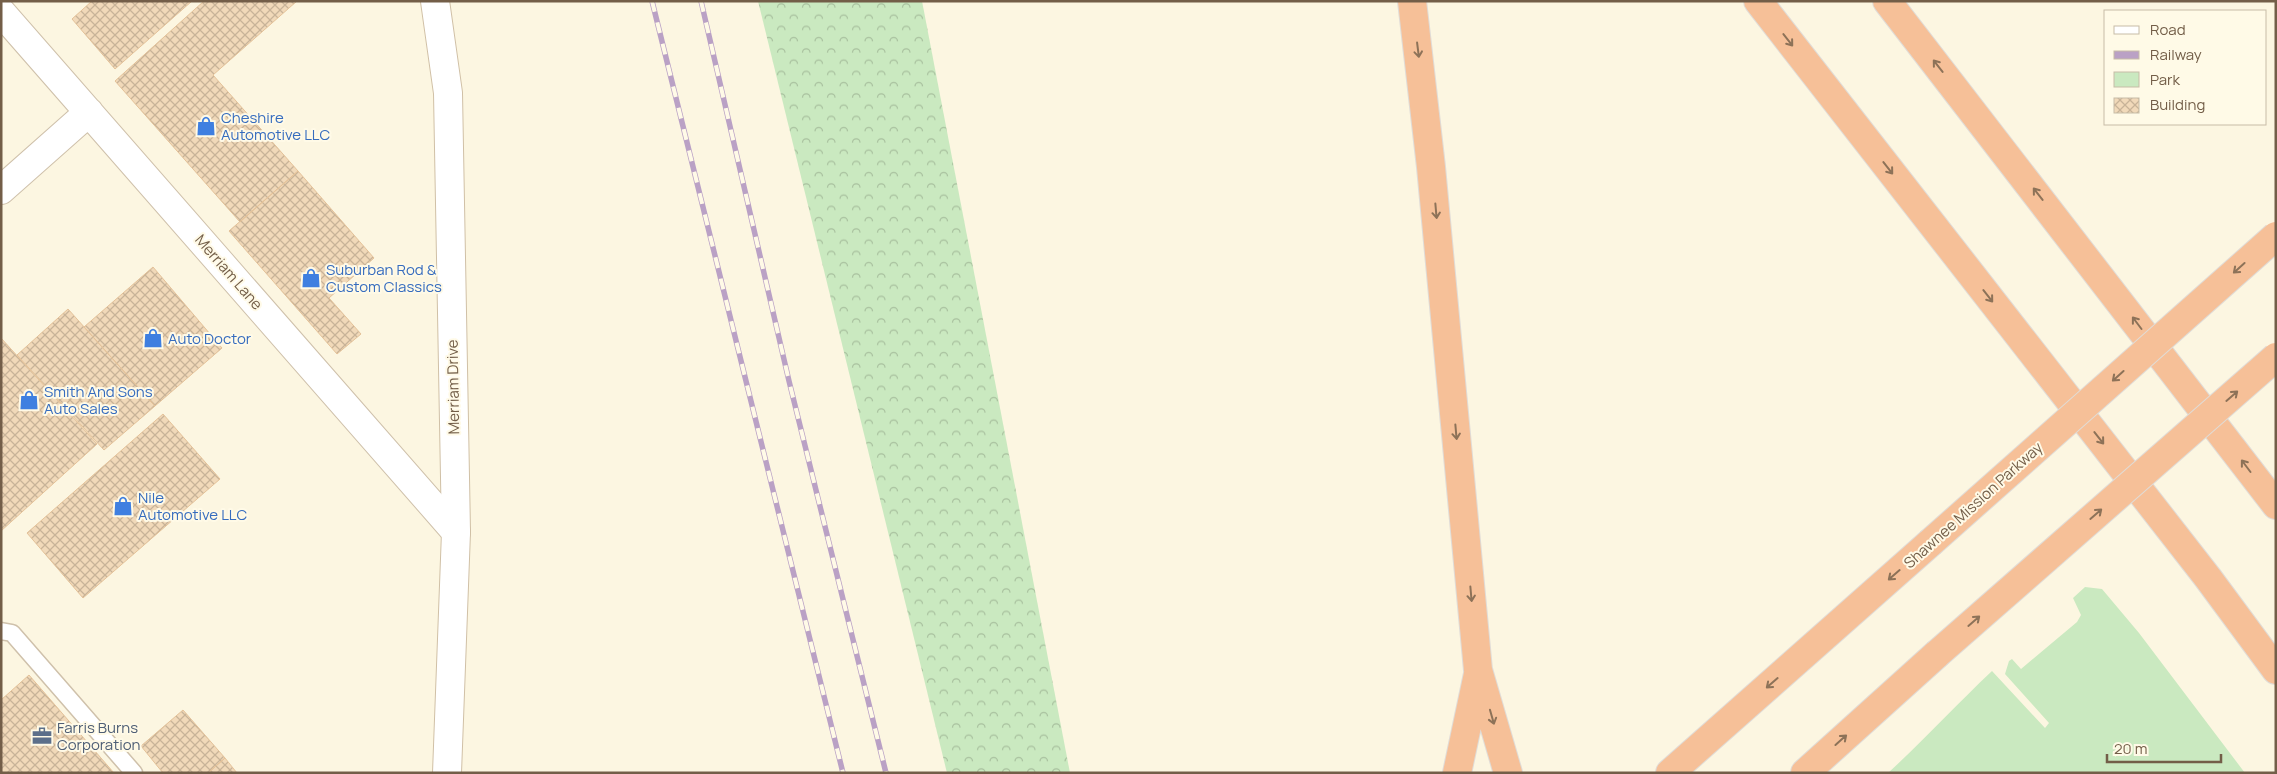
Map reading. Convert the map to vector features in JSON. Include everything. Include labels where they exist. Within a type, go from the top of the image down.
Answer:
[{"type":"highway","points":[[1412,1],[1432,177],[1478,670],[1508,773]]},
{"type":"highway","points":[[1758,1],[2208,578],[2276,670]]},
{"type":"highway","points":[[1888,1],[2276,505]]},
{"type":"highway","name":"Shawnee Mission Parkway","points":[[1670,773],[2276,236]]},
{"type":"highway","points":[[1804,773],[2276,358]]},
{"type":"highway","points":[[1457,773],[1478,670]]},
{"type":"street","name":"Merriam Drive","points":[[435,1],[448,93],[456,532],[447,773]]},
{"type":"street","name":"Merriam Lane","points":[[1,12],[456,532]]},
{"type":"street","points":[[1,190],[89,112]]},
{"type":"lane","points":[[1,631],[12,632],[134,773]]},
{"type":"green space","points":[[758,1],[922,1],[1070,773],[947,773]]},
{"type":"green space","points":[[2085,587],[2102,589],[2139,633],[2245,773],[1888,773],[1992,671],[2045,728],[2049,723],[2005,674],[2009,661],[2012,659],[2021,669],[2077,622],[2081,615],[2073,598]]},
{"type":"building","points":[[92,1],[192,1],[115,69],[72,19]]},
{"type":"building","name":"Cheshire Automotive LLC","points":[[204,1],[297,1],[213,75],[298,171],[240,222],[115,81]]},
{"type":"building","name":"Suburban Rod & Custom Classics","points":[[298,171],[374,258],[329,298],[361,334],[337,354],[229,231]]},
{"type":"building","name":"Auto Doctor","points":[[153,267],[222,348],[155,406],[84,327]]},
{"type":"building","points":[[68,309],[155,406],[104,450],[17,355]]},
{"type":"building","name":"Smith And Sons Auto Sales","points":[[1,338],[97,444],[1,531]]},
{"type":"building","name":"Nile Automotive LLC","points":[[163,414],[220,479],[83,598],[27,533]]},
{"type":"building","name":"Farris Burns Corporation","points":[[29,675],[114,773],[1,773],[1,700]]},
{"type":"building","points":[[183,710],[225,758],[208,773],[163,773],[141,746]]},
{"type":"building","points":[[225,758],[237,773],[208,773]]},
{"type":"railway","points":[[652,1],[843,773]]},
{"type":"railway","points":[[701,1],[789,381],[886,773]]},
{"type":"place","name":"Cheshire Automotive LLC","points":[[206,126]]},
{"type":"place","name":"Suburban Rod & Custom Classics","points":[[311,278]]},
{"type":"place","name":"Auto Doctor","points":[[153,338]]},
{"type":"place","name":"Smith And Sons Auto Sales","points":[[29,400]]},
{"type":"place","name":"Nile Automotive LLC","points":[[123,506]]},
{"type":"place","name":"Farris Burns Corporation","points":[[42,736]]}]
